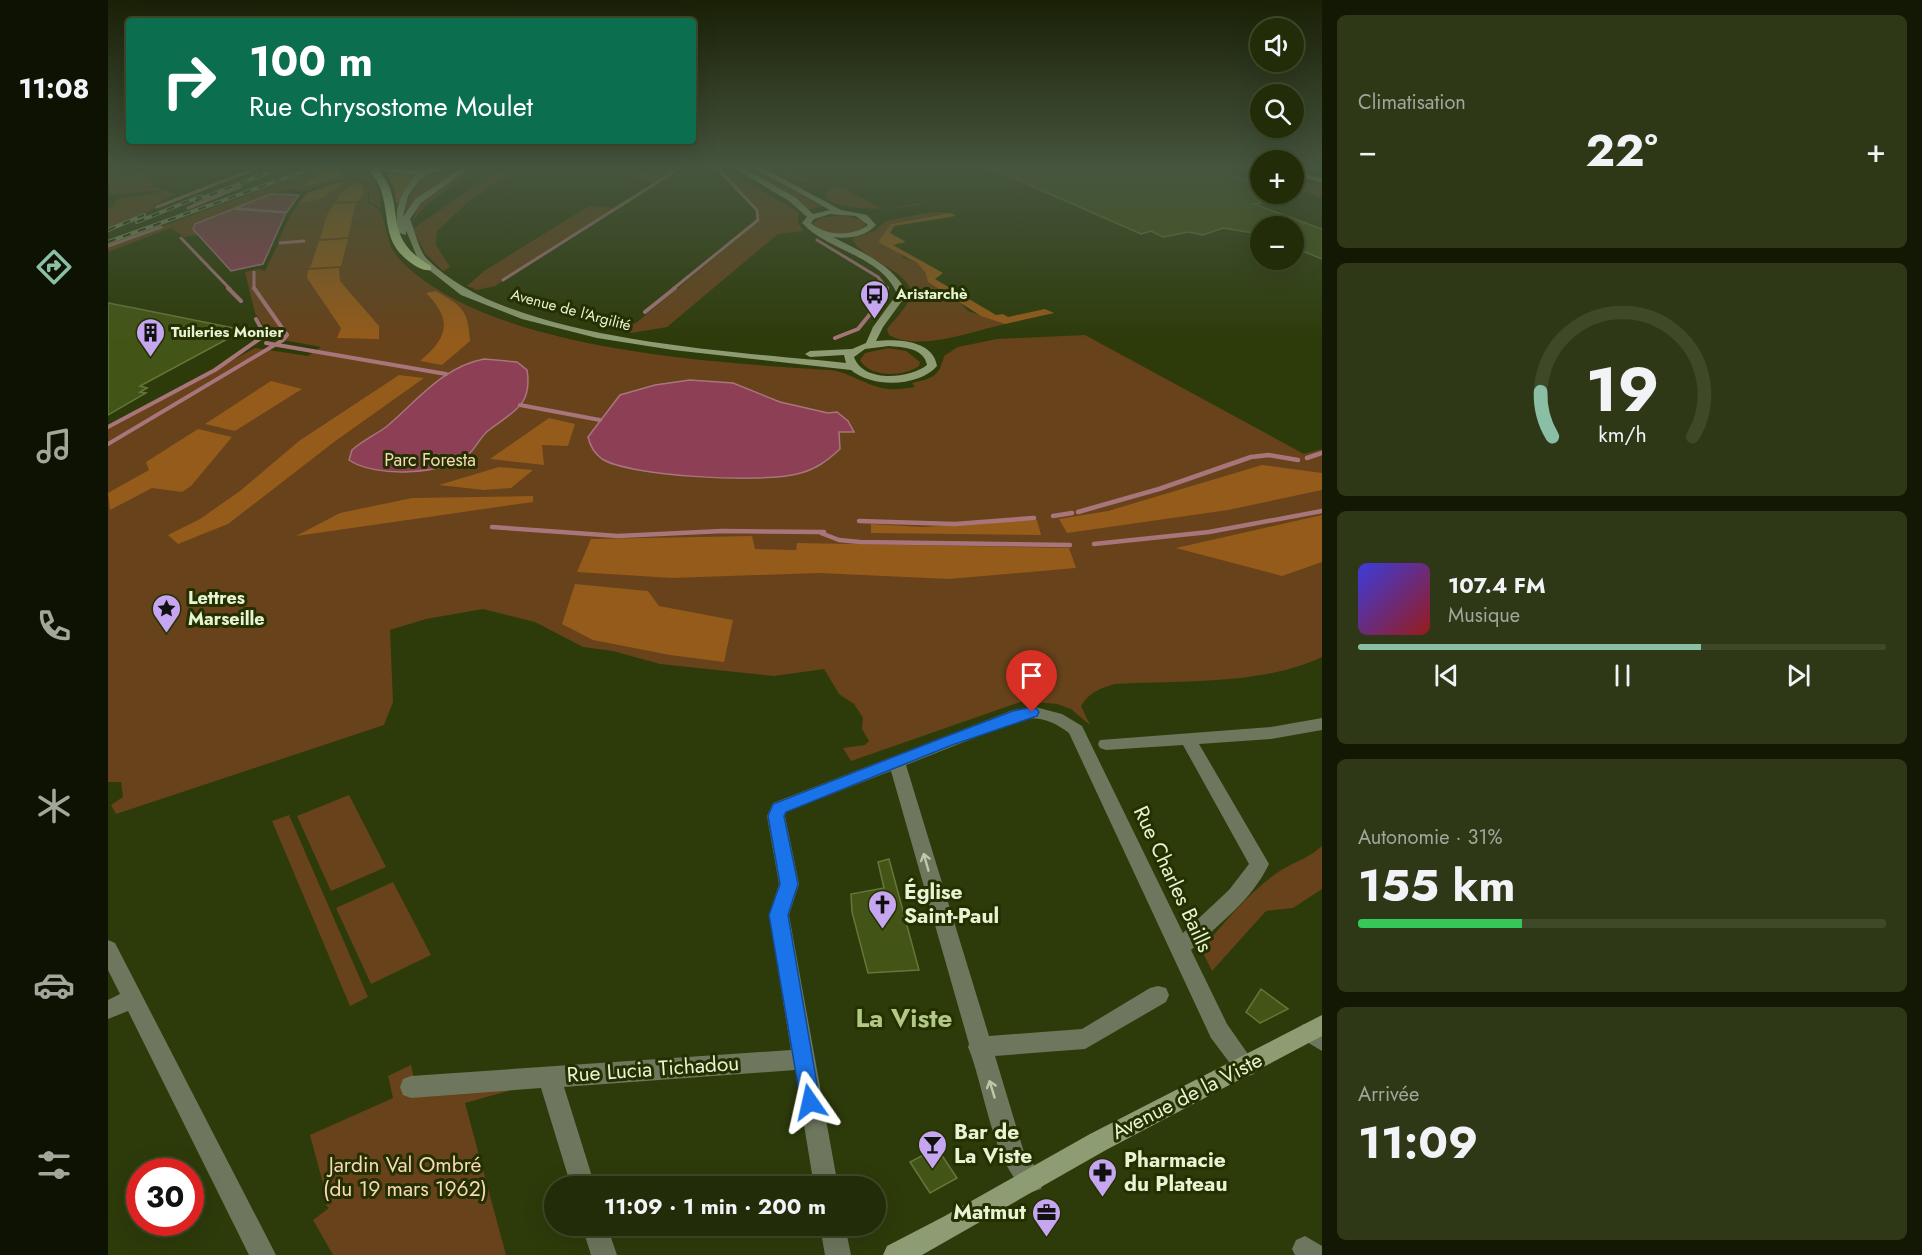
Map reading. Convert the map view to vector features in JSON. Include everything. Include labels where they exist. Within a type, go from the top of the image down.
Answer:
[{"type":"highway","points":[[392,225],[394,237],[406,254],[427,268]]},
{"type":"street","points":[[401,225],[403,233],[414,250]]},
{"type":"street","name":"Avenue de l'Argilité","points":[[407,225],[414,250],[427,268],[483,301],[546,322],[639,343],[852,367],[868,375],[893,379],[913,377],[929,371],[933,361],[930,356],[920,349],[898,344]]},
{"type":"street","points":[[808,225],[895,278],[902,288],[902,294],[870,344]]},
{"type":"street","points":[[868,262],[846,240],[869,228],[869,225]]},
{"type":"street","points":[[814,230],[834,234],[856,233]]},
{"type":"street","points":[[877,332],[898,344]]},
{"type":"street","points":[[852,367],[849,362],[852,352],[870,344],[898,344]]},
{"type":"street","name":"Avenue de l'Argilité","points":[[746,355],[852,352]]},
{"type":"street","name":"Rue Charles Baills","points":[[897,763],[1019,714],[1040,712],[1054,716],[1070,725],[1080,737],[1219,1031],[1246,1067]]},
{"type":"street","points":[[1106,744],[1271,733],[1322,724]]},
{"type":"street","points":[[1179,949],[1236,895],[1258,870],[1259,864],[1188,739]]},
{"type":"street","points":[[824,1176],[778,915],[789,884],[776,816],[779,808],[787,804],[897,763],[1012,1155],[1032,1180]]},
{"type":"street","points":[[108,949],[263,1255]]},
{"type":"street","points":[[979,1047],[1085,1039],[1158,995]]},
{"type":"street","points":[[108,1010],[132,999]]},
{"type":"street","name":"Avenue de la Viste","points":[[896,1255],[1098,1142],[1318,1033]]},
{"type":"street","name":"Rue Lucia Tichadou","points":[[580,1176],[549,1076],[802,1059]]},
{"type":"street","points":[[411,1087],[549,1076]]},
{"type":"street","points":[[598,1236],[604,1255]]},
{"type":"street","points":[[835,1236],[838,1255]]},
{"type":"green space","points":[[167,225],[195,225],[194,229],[200,235],[184,237],[171,228],[108,252],[108,246]]},
{"type":"green space","name":"Parc Foresta","points":[[286,225],[385,225],[392,249],[402,262],[441,292],[489,315],[544,333],[603,346],[664,356],[836,371],[880,388],[915,387],[912,383],[934,376],[944,356],[958,347],[997,339],[1085,335],[1304,454],[1322,449],[1322,657],[1273,673],[1247,677],[1115,684],[1100,689],[1084,701],[1081,706],[1090,725],[1071,709],[1057,704],[1023,701],[851,761],[843,748],[865,745],[869,741],[862,729],[863,718],[854,704],[839,694],[824,669],[774,676],[660,664],[613,651],[583,647],[535,622],[483,609],[426,619],[390,630],[393,702],[384,725],[116,814],[111,805],[123,797],[121,782],[108,782],[108,428],[255,348],[308,356],[321,347],[272,338],[255,313],[245,272],[259,269],[265,271],[278,244],[282,244],[283,241],[278,242]]},
{"type":"green space","points":[[419,225],[444,225],[437,231],[436,245],[450,267],[443,271],[425,253],[413,229]]},
{"type":"green space","points":[[559,225],[591,225],[495,286],[477,290],[467,286],[484,271]]},
{"type":"green space","points":[[755,225],[799,225],[804,231],[778,234],[667,327],[631,333],[617,331],[636,323]]},
{"type":"green space","points":[[814,225],[866,225],[854,232],[839,234],[817,228]]},
{"type":"green space","points":[[882,225],[891,225],[883,237],[904,258],[917,263],[925,272],[928,282],[959,301],[968,311],[1005,324],[931,341],[902,340],[889,335],[887,329],[908,303],[911,290],[898,274],[865,253],[852,238],[874,231]]},
{"type":"green space","points":[[888,348],[906,351],[920,362],[919,366],[913,370],[888,374],[871,370],[860,360],[865,353]]},
{"type":"green space","points":[[349,795],[386,867],[331,891],[297,816]]},
{"type":"green space","points":[[289,815],[368,997],[350,1006],[272,821]]},
{"type":"green space","points":[[1322,846],[1322,889],[1293,908],[1266,911],[1212,971],[1204,955],[1204,946],[1220,927],[1264,883]]},
{"type":"green space","points":[[393,882],[431,955],[371,984],[336,908]]},
{"type":"green space","name":"Jardin Val Ombré (du 19 mars 1962)","points":[[411,1065],[414,1079],[526,1086],[465,1103],[506,1255],[333,1255],[313,1220],[329,1208],[326,1205],[328,1202],[310,1135],[393,1098],[388,1076]]},
{"type":"shaded area","points":[[195,225],[281,225],[263,264],[231,271],[193,229]]},
{"type":"shaded area","points":[[324,225],[351,225],[348,237],[320,239]]},
{"type":"shaded area","points":[[891,225],[903,225],[894,226],[890,233],[906,242],[893,245],[943,273],[935,279],[996,315],[1003,314],[1008,317],[1045,309],[1054,313],[1005,324],[981,316],[928,282],[925,272],[917,263],[878,242]]},
{"type":"shaded area","points":[[348,239],[341,266],[310,268],[319,241]]},
{"type":"shaded area","points":[[339,268],[340,281],[379,326],[379,339],[337,338],[341,328],[307,278],[308,270]]},
{"type":"shaded area","points":[[436,291],[462,310],[468,322],[470,341],[442,365],[420,361],[437,344],[444,328],[440,312],[426,293]]},
{"type":"shaded area","points":[[484,359],[517,362],[527,370],[527,392],[519,407],[486,433],[468,455],[443,467],[409,472],[375,470],[349,460],[352,450],[386,427],[443,377],[455,369]]},
{"type":"shaded area","points":[[399,375],[424,378],[334,442],[228,524],[178,544],[168,535],[200,519],[240,491],[299,441]]},
{"type":"shaded area","points":[[690,380],[733,383],[780,402],[828,413],[837,412],[848,421],[854,432],[839,432],[840,449],[820,464],[797,474],[780,477],[728,478],[667,474],[617,465],[602,459],[595,452],[588,437],[620,395],[655,385]]},
{"type":"shaded area","points":[[271,381],[302,389],[235,431],[205,424]]},
{"type":"shaded area","points":[[549,418],[575,424],[568,446],[542,445],[544,465],[490,459]]},
{"type":"shaded area","points":[[198,429],[232,437],[191,486],[182,492],[152,488],[110,510],[108,493],[149,470],[146,462]]},
{"type":"shaded area","points":[[1262,465],[1322,473],[1322,490],[1228,510],[1067,533],[1059,519],[1108,511]]},
{"type":"shaded area","points":[[499,467],[533,470],[511,488],[484,490],[439,485]]},
{"type":"shaded area","points":[[533,496],[533,502],[296,536],[340,513],[412,498]]},
{"type":"shaded area","points":[[1322,515],[1322,562],[1282,576],[1176,548]]},
{"type":"shaded area","points":[[1037,520],[1041,535],[871,533],[871,524],[923,527]]},
{"type":"shaded area","points":[[752,536],[755,549],[796,550],[797,543],[1069,548],[1076,568],[949,579],[819,573],[672,578],[577,572],[591,539]]},
{"type":"shaded area","points":[[575,584],[648,591],[659,606],[733,620],[724,662],[670,655],[593,640],[562,624]]},
{"type":"building","points":[[1119,225],[1250,225],[1250,232],[1223,228],[1203,235],[1189,232],[1163,237],[1151,231],[1141,234]]},
{"type":"building","points":[[1304,225],[1322,229],[1322,259],[1304,252]]},
{"type":"building","name":"Tuileries Monier","points":[[108,303],[244,330],[140,386],[147,388],[140,392],[146,393],[108,415]]},
{"type":"building","name":"Église Saint-Paul","points":[[889,859],[919,970],[868,973],[852,912],[851,894],[884,888],[878,862]]},
{"type":"building","points":[[1261,989],[1288,1009],[1260,1023],[1246,1012]]},
{"type":"building","name":"Bar de La Viste","points":[[937,1148],[957,1178],[930,1193],[910,1162]]},
{"type":"waterway","points":[[503,280],[591,225]]},
{"type":"waterway","points":[[673,289],[752,225]]},
{"type":"waterway","points":[[108,246],[161,227]]},
{"type":"waterway","points":[[181,238],[230,289]]},
{"type":"waterway","points":[[817,240],[878,277],[887,289]]},
{"type":"waterway","points":[[280,243],[304,241]]},
{"type":"waterway","points":[[254,272],[254,288]]},
{"type":"waterway","points":[[228,288],[241,301]]},
{"type":"waterway","points":[[254,288],[287,335],[275,345]]},
{"type":"waterway","points":[[645,312],[675,288]]},
{"type":"waterway","points":[[835,338],[858,329],[884,297],[887,289]]},
{"type":"waterway","points":[[108,427],[215,370],[265,335],[256,319]]},
{"type":"waterway","points":[[266,343],[275,345]]},
{"type":"waterway","points":[[108,444],[275,345]]},
{"type":"waterway","points":[[275,345],[446,374]]},
{"type":"waterway","points":[[520,405],[600,420]]},
{"type":"waterway","points":[[1307,458],[1322,453]]},
{"type":"waterway","points":[[1078,512],[1159,489],[1251,457],[1269,455],[1298,460]]},
{"type":"waterway","points":[[1094,544],[1209,532],[1322,511]]},
{"type":"waterway","points":[[1053,516],[1072,513]]},
{"type":"waterway","points":[[859,521],[955,524],[1034,518]]},
{"type":"waterway","points":[[492,527],[618,536],[722,531],[824,532]]},
{"type":"waterway","points":[[821,533],[839,540],[860,542],[1070,545]]},
{"type":"railway","points":[[108,230],[121,225]]},
{"type":"railway","points":[[108,242],[156,225]]},
{"type":"place","name":"Aristarchè","points":[[875,320]]},
{"type":"place","name":"Tuileries Monier","points":[[150,358]]},
{"type":"place","name":"Lettres Marseille","points":[[167,634]]},
{"type":"place","name":"Église Saint-Paul","points":[[883,930]]},
{"type":"place","name":"Bar de La Viste","points":[[933,1170]]},
{"type":"place","name":"Pharmacie du Plateau","points":[[1103,1198]]},
{"type":"place","name":"Matmut","points":[[1047,1238]]},
{"type":"district","name":"La Viste","points":[[904,1018]]},
{"type":"route","points":[[810,1102],[778,915],[789,884],[776,816],[779,808],[897,763],[947,741],[1019,714],[1032,712]]}]
